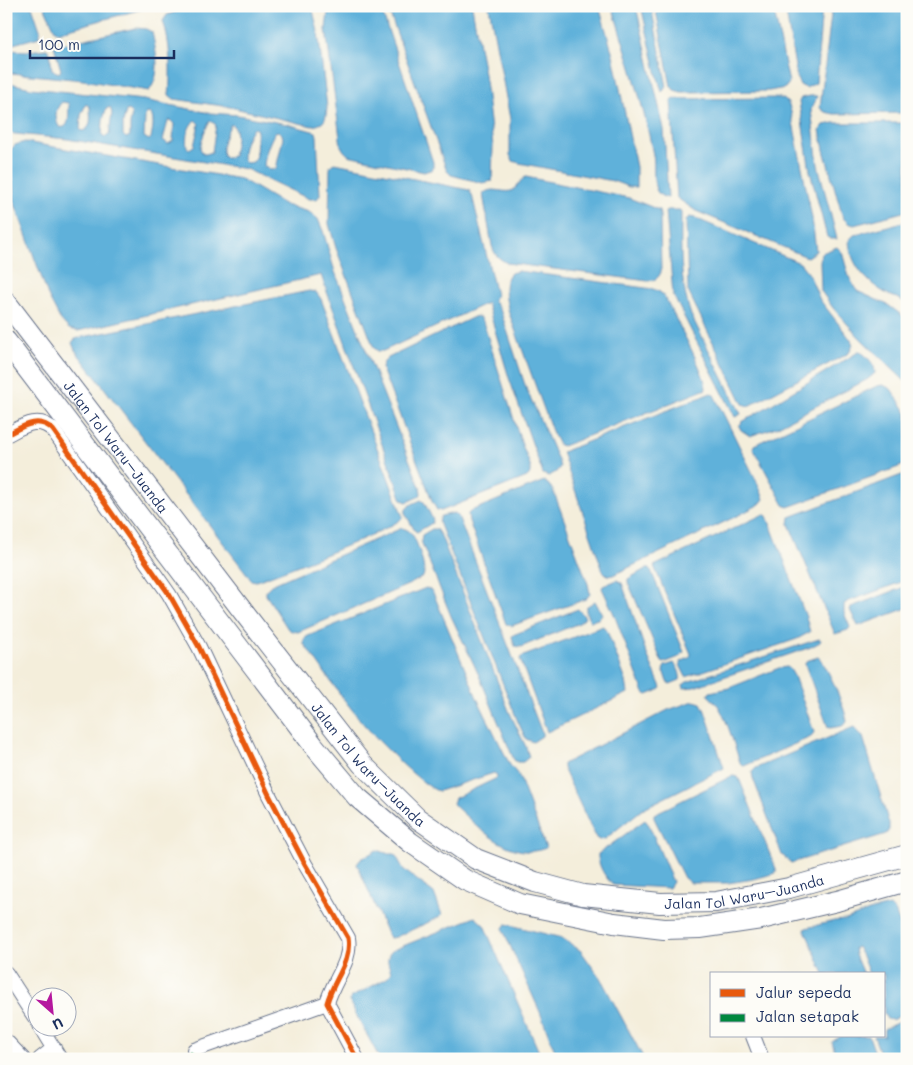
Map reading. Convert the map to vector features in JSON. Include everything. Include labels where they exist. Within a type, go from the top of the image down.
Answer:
[{"type":"highway","name":"Jalan Tol Waru–Juanda","points":[[6,302],[362,764],[418,818],[476,860],[535,882],[583,895],[660,904],[716,902],[789,888],[907,855]]},
{"type":"highway","name":"Jalan Tol Waru–Juanda","points":[[6,341],[314,746],[357,797],[410,842],[465,880],[520,904],[614,923],[664,929],[700,928],[761,918],[907,881]]},
{"type":"street","points":[[6,434],[32,422],[47,424],[169,594],[195,640],[269,795],[305,864],[348,938],[350,948],[348,959],[333,985],[327,1003],[354,1058]]},
{"type":"street","points":[[6,973],[28,1007]]},
{"type":"street","points":[[194,1050],[327,1003]]},
{"type":"street","points":[[41,1058],[57,1054],[47,1038]]},
{"type":"street","points":[[754,1038],[762,1059]]},
{"type":"street","points":[[6,1041],[23,1059]]},
{"type":"water","points":[[6,6],[32,6],[40,30],[39,37],[6,46]]},
{"type":"water","points":[[44,6],[153,6],[58,32],[55,30]]},
{"type":"water","points":[[206,6],[312,6],[318,32],[327,107],[324,121],[312,126],[230,107],[174,99],[169,95],[170,58],[168,38],[163,21],[167,15],[178,11]]},
{"type":"water","points":[[345,6],[380,6],[433,162],[433,169],[424,172],[348,155],[341,146],[326,29],[328,12]]},
{"type":"water","points":[[387,6],[472,6],[485,80],[493,146],[492,181],[483,183],[451,175],[447,171]]},
{"type":"water","points":[[489,6],[599,6],[613,55],[636,167],[636,187],[513,161],[510,155],[510,119]]},
{"type":"water","points":[[612,6],[636,6],[664,129],[668,198],[662,196],[655,187],[654,161],[645,118]]},
{"type":"water","points":[[641,6],[651,6],[667,87],[662,92],[656,71]]},
{"type":"water","points":[[655,6],[773,6],[789,83],[785,88],[769,91],[681,92],[674,90],[671,86]]},
{"type":"water","points":[[785,6],[822,6],[816,83],[806,88],[800,85],[797,79]]},
{"type":"water","points":[[832,6],[906,6],[907,113],[834,114],[825,112],[820,108]]},
{"type":"water","points":[[136,28],[152,32],[157,70],[156,77],[149,91],[83,80],[6,74],[6,50],[28,51],[47,49],[50,54],[52,70],[59,73],[61,70],[54,46]]},
{"type":"water","points":[[6,82],[31,88],[144,100],[210,113],[238,115],[287,124],[316,132],[320,195],[317,199],[309,199],[246,169],[67,139],[6,133]],"holes":[[[62,102],[68,103],[68,121],[63,127],[59,127],[57,120],[58,108]],[[86,104],[90,107],[89,125],[86,130],[82,131],[80,129],[81,115]],[[110,107],[112,113],[109,135],[105,137],[102,135],[106,109]],[[128,110],[132,114],[130,136],[126,138],[123,135],[123,123],[126,111]],[[147,113],[151,114],[153,120],[151,138],[149,140],[144,137],[145,116]],[[170,120],[174,124],[173,141],[168,144],[163,140],[168,121]],[[195,120],[199,124],[194,146],[189,149],[186,140],[189,129]],[[211,121],[216,125],[212,152],[203,154],[200,148],[204,133]],[[231,124],[235,128],[236,139],[233,156],[228,158],[224,157],[222,149]],[[253,128],[256,129],[256,158],[253,162],[246,163],[243,160],[246,139]],[[278,131],[282,134],[283,138],[276,169],[270,170],[264,166],[266,152],[275,132]]]},
{"type":"water","points":[[817,96],[811,110],[818,165],[837,239],[827,237],[810,171],[799,102],[801,98]]},
{"type":"water","points":[[780,98],[786,101],[791,112],[812,218],[816,251],[807,257],[696,211],[677,198],[671,100]]},
{"type":"water","points":[[834,123],[907,123],[907,211],[854,225],[848,223],[843,218],[820,130],[824,125]]},
{"type":"water","points":[[25,142],[241,179],[285,205],[309,212],[318,219],[335,272],[420,487],[420,496],[407,502],[402,500],[321,275],[78,331],[69,329],[60,319],[49,298],[15,204],[9,151],[15,145]]},
{"type":"water","points":[[335,163],[469,190],[472,195],[496,295],[493,300],[501,312],[526,388],[558,460],[560,467],[556,472],[549,476],[543,474],[509,378],[487,303],[383,351],[378,351],[374,348],[336,248],[329,224],[330,166]]},
{"type":"water","points":[[526,177],[629,198],[659,210],[661,272],[659,276],[654,280],[648,281],[507,263],[501,260],[492,246],[483,194],[489,190],[511,191]]},
{"type":"water","points":[[680,210],[681,212],[682,264],[687,302],[691,315],[741,414],[735,417],[673,295],[666,211]]},
{"type":"water","points":[[689,217],[800,263],[809,274],[820,300],[851,340],[853,345],[849,353],[748,406],[743,404],[688,291],[686,220]]},
{"type":"water","points":[[907,221],[907,305],[901,300],[881,291],[861,273],[853,258],[849,240],[854,235]]},
{"type":"water","points":[[837,247],[842,252],[849,277],[857,291],[888,305],[907,319],[907,383],[860,338],[833,308],[821,291],[820,261],[822,253]]},
{"type":"water","points":[[518,271],[653,289],[660,292],[666,299],[695,358],[705,381],[706,389],[563,446],[559,445],[552,431],[509,313],[505,286],[511,273]]},
{"type":"water","points":[[309,291],[316,292],[321,299],[403,517],[381,531],[256,581],[251,580],[75,350],[72,343],[78,338]]},
{"type":"water","points":[[476,316],[480,318],[484,325],[530,465],[530,474],[527,477],[441,511],[437,510],[433,503],[382,369],[383,363],[388,358]]},
{"type":"water","points":[[860,351],[875,369],[875,373],[868,379],[776,427],[750,436],[741,430],[739,426],[742,422]]},
{"type":"water","points":[[883,385],[891,389],[907,413],[907,464],[788,507],[784,505],[753,448],[754,445],[877,386]]},
{"type":"water","points":[[711,393],[714,395],[764,499],[760,504],[739,515],[608,576],[603,571],[562,452]]},
{"type":"water","points":[[907,473],[907,580],[844,604],[844,613],[850,627],[848,630],[835,634],[789,524],[790,517]]},
{"type":"water","points":[[544,481],[553,490],[590,594],[586,599],[511,626],[506,624],[468,514],[471,511]]},
{"type":"water","points":[[421,500],[424,502],[433,520],[432,523],[417,532],[405,513],[409,506]]},
{"type":"water","points":[[455,513],[458,516],[542,733],[542,736],[533,742],[526,739],[518,722],[439,522],[441,516]]},
{"type":"water","points":[[764,514],[767,516],[810,632],[797,639],[686,677],[680,665],[691,654],[654,566]]},
{"type":"water","points":[[402,528],[411,533],[416,543],[423,562],[423,577],[298,632],[288,629],[266,595],[266,590],[271,585]]},
{"type":"water","points":[[432,529],[436,529],[441,536],[509,711],[526,747],[529,757],[523,762],[514,760],[478,673],[451,616],[421,541],[422,535]]},
{"type":"water","points":[[650,568],[684,652],[679,657],[664,663],[628,582],[628,579]]},
{"type":"water","points":[[617,580],[622,583],[646,652],[661,688],[647,695],[644,693],[602,588]]},
{"type":"water","points":[[907,586],[907,608],[858,626],[850,610],[851,607]]},
{"type":"water","points":[[426,588],[431,590],[434,595],[477,698],[510,765],[519,776],[546,848],[533,851],[508,847],[485,833],[455,806],[453,803],[455,798],[497,778],[497,775],[494,773],[439,791],[421,781],[363,723],[304,644],[304,639],[308,636]]},
{"type":"water","points":[[595,601],[602,614],[598,619],[590,621],[586,613],[586,607]]},
{"type":"water","points":[[578,609],[585,618],[579,623],[521,647],[515,646],[513,635]]},
{"type":"water","points":[[603,626],[607,631],[626,681],[628,693],[547,732],[520,659],[521,657]]},
{"type":"water","points":[[819,639],[821,640],[820,642],[811,647],[694,687],[684,688],[683,685],[687,682]]},
{"type":"water","points":[[818,657],[822,661],[835,687],[843,707],[847,722],[842,726],[828,727],[805,664],[806,661]]},
{"type":"water","points":[[674,663],[679,671],[680,680],[670,684],[667,682],[663,670],[665,666]]},
{"type":"water","points":[[787,667],[794,676],[814,732],[811,737],[744,766],[741,765],[723,714],[718,705],[708,695],[710,692],[729,688],[779,668]]},
{"type":"water","points":[[694,701],[701,703],[705,711],[724,768],[644,808],[605,839],[599,840],[596,838],[563,768],[563,764],[668,710]]},
{"type":"water","points":[[854,727],[863,737],[889,824],[889,830],[886,834],[791,863],[782,855],[752,772],[756,768]]},
{"type":"water","points":[[732,776],[738,777],[740,781],[776,873],[728,883],[691,883],[684,878],[654,818],[654,814]]},
{"type":"water","points":[[645,820],[649,825],[673,882],[669,888],[614,885],[601,867],[598,854]]},
{"type":"water","points":[[377,850],[395,854],[404,870],[434,893],[442,915],[440,917],[396,937],[390,938],[388,936],[357,864],[361,859]]},
{"type":"water","points":[[890,906],[895,911],[907,942],[907,1012],[892,1020],[886,1017],[886,972],[868,972],[857,947],[854,948],[855,955],[862,972],[823,972],[805,930],[806,928],[834,921],[846,920],[869,911]]},
{"type":"water","points":[[475,917],[484,925],[542,1059],[380,1059],[351,1005],[350,1000],[352,997],[387,978],[391,972],[388,958],[393,950]]},
{"type":"water","points":[[506,924],[562,938],[581,951],[601,979],[644,1059],[558,1059],[540,1012],[504,932],[503,928]]},
{"type":"water","points":[[907,1018],[907,1059],[882,1059],[875,1038],[886,1038],[886,1028]]},
{"type":"water","points":[[838,1038],[870,1038],[877,1059],[837,1059],[832,1042]]},
{"type":"marked path","points":[[188,1059],[194,1050]]},
{"type":"cycle path","points":[[6,435],[24,426],[36,423],[42,423],[53,430],[169,594],[199,647],[269,795],[305,864],[348,938],[345,963],[327,1003],[357,1059]]}]
